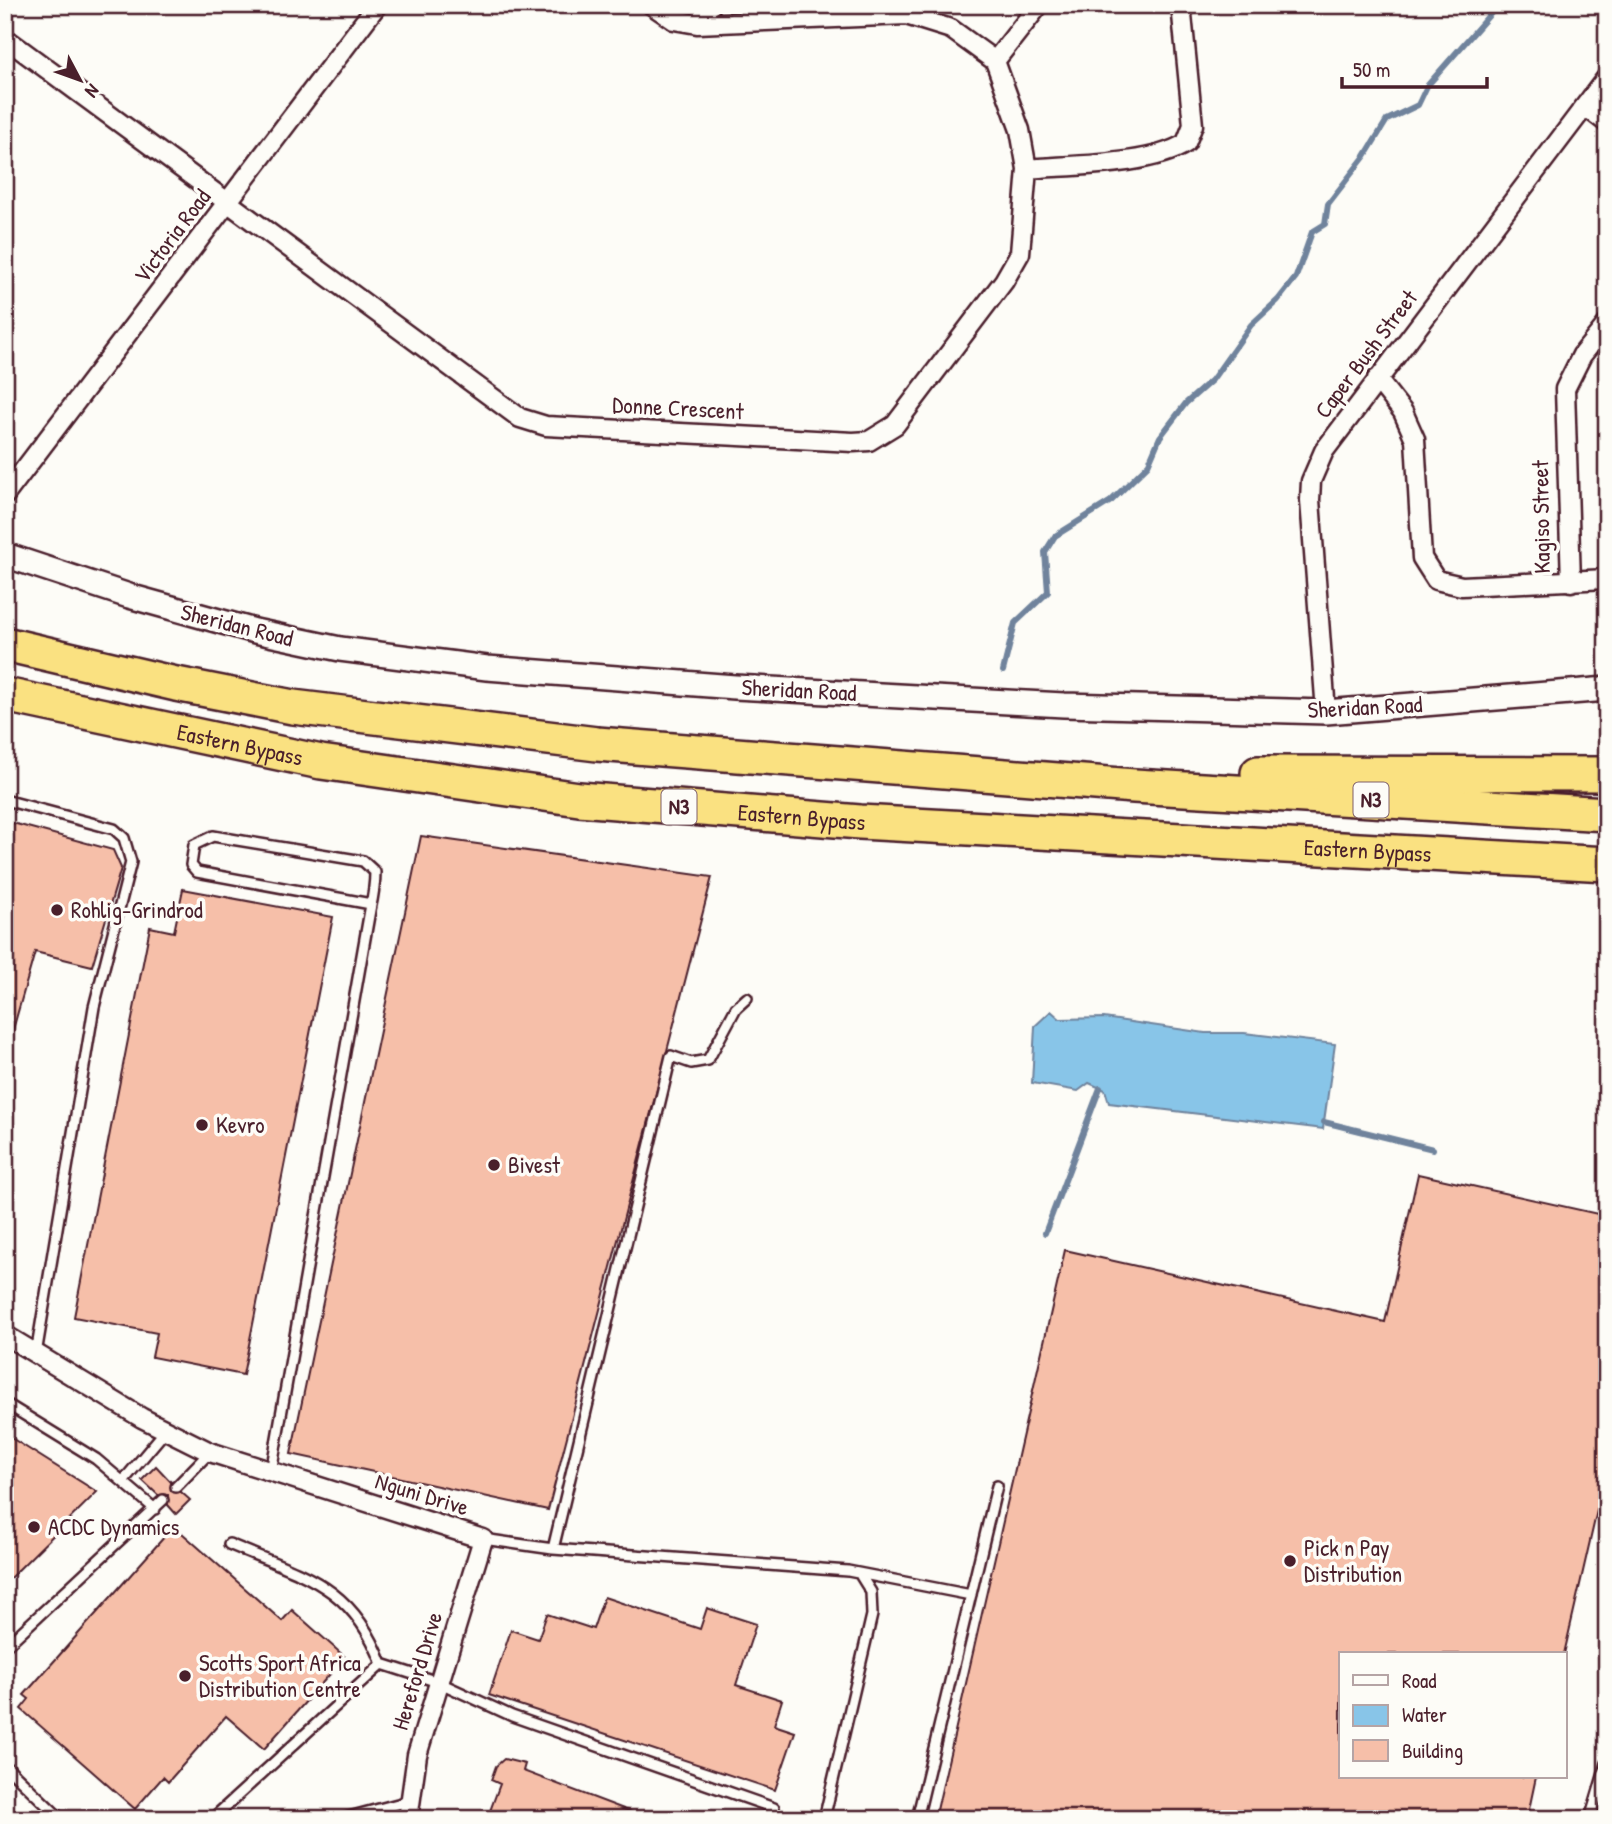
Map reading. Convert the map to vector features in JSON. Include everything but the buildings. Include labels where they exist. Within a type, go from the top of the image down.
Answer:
[{"type":"highway","name":"N3","points":[[5,644],[176,684],[321,710],[597,744],[1134,786],[1607,814]]},
{"type":"highway","name":"Eastern Bypass","points":[[5,695],[321,762],[579,799],[860,822],[1607,864]]},
{"type":"highway","points":[[1134,786],[1265,773],[1607,774]]},
{"type":"street","name":"Victoria Road","points":[[5,495],[377,5]]},
{"type":"street","points":[[652,5],[674,20],[697,24],[872,10],[906,15],[930,20],[951,29],[995,61],[1039,5]]},
{"type":"street","points":[[697,24],[711,5]]},
{"type":"street","points":[[1027,169],[1151,156],[1186,143],[1193,125],[1181,5]]},
{"type":"street","name":"Donne Crescent","points":[[5,38],[505,410],[520,418],[546,426],[853,442],[884,434],[895,425],[1016,265],[1021,243],[1027,169],[1014,110],[995,61]]},
{"type":"street","name":"Caper Bush Street","points":[[1326,712],[1311,481],[1324,451],[1607,77]]},
{"type":"street","points":[[1585,106],[1607,123]]},
{"type":"street","name":"Kagiso Street","points":[[1377,379],[1403,412],[1413,432],[1422,558],[1427,570],[1447,585],[1571,582],[1564,389],[1582,355],[1607,324]]},
{"type":"street","name":"Sheridan Road","points":[[5,555],[194,615],[340,649],[415,661],[735,687],[1063,705],[1326,712],[1607,689]]},
{"type":"street","points":[[1571,582],[1607,579]]},
{"type":"street","name":"Nguni Drive","points":[[5,1335],[36,1356],[210,1452],[271,1474],[483,1539]]},
{"type":"street","name":"Hereford Drive","points":[[408,1810],[417,1755],[483,1539]]},
{"type":"lane","points":[[5,800],[114,829],[124,838],[131,862],[94,1007],[36,1356]]},
{"type":"lane","points":[[271,1474],[372,904],[375,872],[363,861],[214,836],[194,845],[191,865],[197,872],[372,904]]},
{"type":"lane","points":[[553,1549],[671,1056],[691,1063],[708,1060],[736,1008],[747,998]]},
{"type":"lane","points":[[5,1403],[124,1480],[155,1508]]},
{"type":"lane","points":[[124,1480],[166,1429]]},
{"type":"lane","points":[[176,1487],[210,1452]]},
{"type":"lane","points":[[917,1819],[997,1486]]},
{"type":"lane","points":[[5,1647],[163,1500]]},
{"type":"lane","name":"Nguni Drive","points":[[483,1539],[553,1549],[848,1572],[971,1595]]},
{"type":"lane","points":[[229,1544],[333,1590],[358,1615],[382,1664]]},
{"type":"lane","points":[[824,1819],[872,1615],[871,1592],[859,1575]]},
{"type":"lane","points":[[382,1664],[438,1682],[512,1716],[774,1808]]},
{"type":"lane","points":[[212,1819],[382,1664]]},
{"type":"lane","points":[[1591,1819],[1607,1763]]},
{"type":"lane","points":[[5,1765],[61,1819]]},
{"type":"lane","points":[[341,1819],[408,1810]]},
{"type":"water","points":[[1051,1011],[1060,1019],[1104,1018],[1205,1033],[1244,1033],[1335,1044],[1323,1129],[1109,1103],[1105,1090],[1089,1083],[1078,1091],[1032,1083],[1035,1026]]},
{"type":"waterway","points":[[1003,671],[1015,623],[1048,592],[1045,552],[1055,536],[1111,501],[1148,465],[1160,437],[1186,403],[1212,380],[1251,325],[1278,300],[1296,277],[1312,232],[1325,224],[1328,204],[1365,156],[1387,120],[1418,105],[1427,86],[1498,5]]},
{"type":"waterway","points":[[1045,1233],[1100,1088]]},
{"type":"waterway","points":[[1324,1122],[1433,1149]]},
{"type":"place","name":"Rohlig-Grindrod","points":[[57,910]]},
{"type":"place","name":"Kevro","points":[[202,1125]]},
{"type":"place","name":"Bivest","points":[[494,1165]]},
{"type":"place","name":"ACDC Dynamics","points":[[34,1527]]},
{"type":"place","name":"Pick n Pay Distribution","points":[[1290,1561]]},
{"type":"place","name":"Scotts Sport Africa Distribution Centre","points":[[185,1676]]}]
